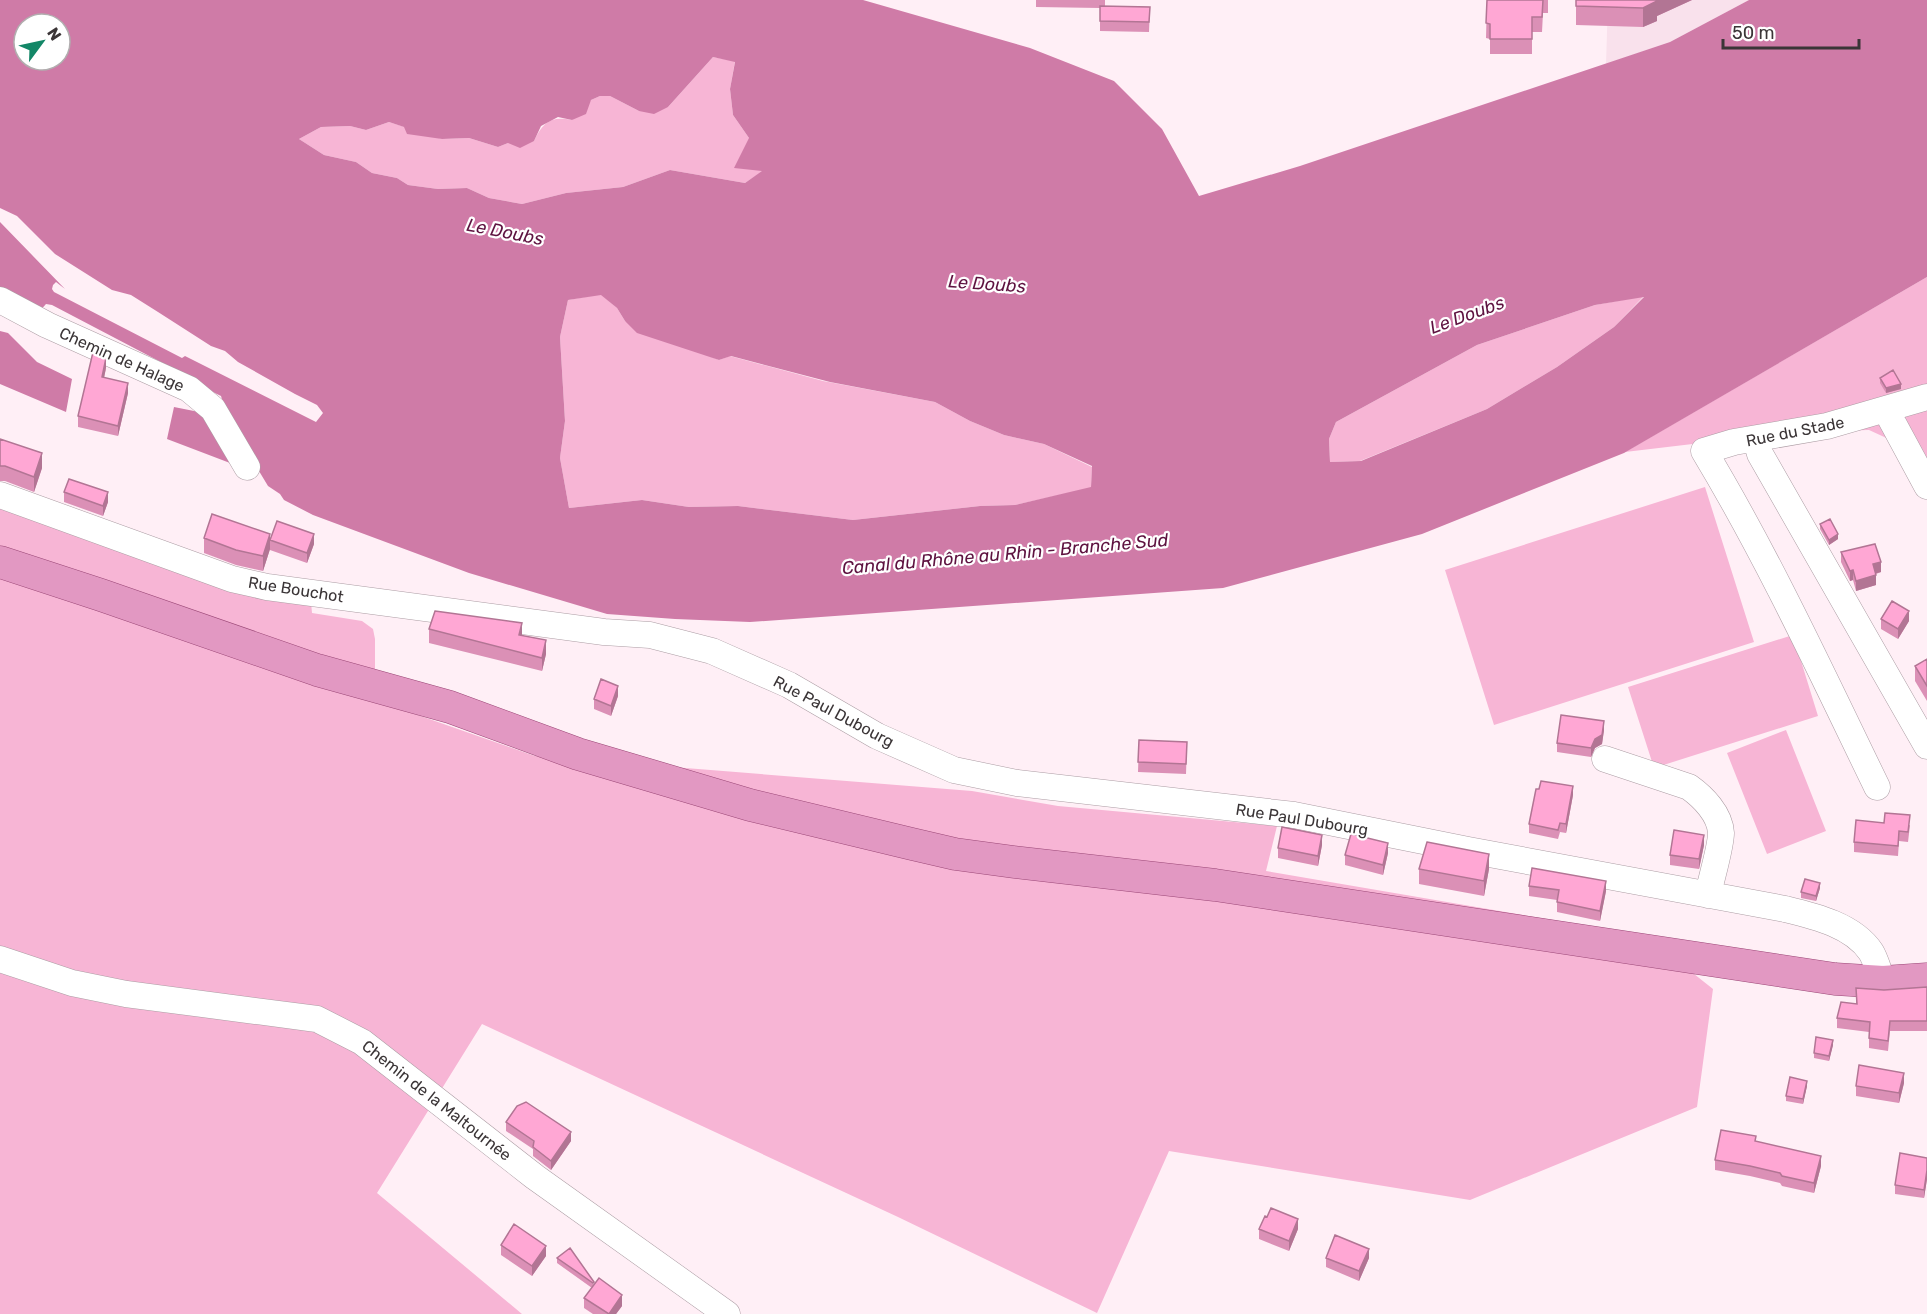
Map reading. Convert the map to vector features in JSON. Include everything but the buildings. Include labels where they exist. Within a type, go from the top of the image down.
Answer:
[{"type":"main road","points":[[0,562],[317,670],[450,707],[578,754],[750,805],[933,849],[1014,862],[1215,885],[1835,979],[1883,982],[1927,979]]},
{"type":"street","name":"Chemin de Halage","points":[[0,300],[47,325],[189,389],[213,409],[247,467]]},
{"type":"street","name":"Rue du Stade","points":[[1877,787],[1809,645],[1730,494],[1704,451],[1734,442],[1827,426],[1927,397]]},
{"type":"street","points":[[1886,410],[1927,486]]},
{"type":"street","points":[[1756,440],[1760,454],[1775,476],[1927,746]]},
{"type":"street","name":"Rue Bouchot","points":[[0,495],[244,581],[279,588],[604,632],[650,635],[712,651]]},
{"type":"street","name":"Rue Paul Dubourg","points":[[712,651],[789,685],[877,736],[954,770],[1017,783],[1294,815],[1785,909],[1817,917],[1854,935],[1871,952],[1883,982]]},
{"type":"street","points":[[1605,759],[1689,787],[1709,806],[1717,819],[1721,833],[1708,895]]},
{"type":"street","name":"Chemin de la Maltournée","points":[[0,959],[72,983],[126,994],[316,1019],[362,1042],[535,1177],[727,1314]]},
{"type":"shaded area","points":[[1608,0],[1749,0],[1670,42],[1606,64]]},
{"type":"shaded area","points":[[713,57],[735,61],[730,89],[733,115],[749,138],[763,171],[745,183],[670,170],[623,187],[566,193],[522,204],[489,198],[467,188],[438,189],[408,185],[397,178],[372,173],[356,162],[324,155],[299,139],[321,127],[350,126],[366,130],[389,122],[442,139],[469,138],[498,147],[508,143],[534,141],[548,122],[558,119],[572,120],[591,100],[600,96],[610,96],[639,111],[668,107]]},
{"type":"shaded area","points":[[1927,277],[1927,470],[1917,452],[1869,430],[1746,433],[1718,441],[1625,452]]},
{"type":"shaded area","points":[[601,294],[617,308],[625,321],[719,360],[730,356],[823,381],[935,402],[970,421],[1004,435],[1044,444],[1092,467],[1091,488],[1015,505],[980,506],[853,520],[738,506],[689,507],[642,500],[569,508],[560,458],[565,421],[560,337],[568,300]]},
{"type":"shaded area","points":[[1644,296],[1614,327],[1557,367],[1487,409],[1360,461],[1330,462],[1329,439],[1336,422],[1477,345],[1595,305]]},
{"type":"shaded area","points":[[1705,487],[1754,642],[1494,725],[1445,570]]},
{"type":"shaded area","points":[[0,504],[311,602],[312,613],[362,621],[373,629],[375,639],[375,700],[535,756],[972,791],[1058,806],[1277,826],[1266,871],[1646,936],[1713,989],[1697,1107],[1470,1200],[1169,1151],[1097,1313],[898,1217],[482,1024],[377,1193],[522,1314],[0,1314]]},
{"type":"shaded area","points":[[1793,635],[1818,716],[1654,768],[1628,687]]},
{"type":"shaded area","points":[[1786,730],[1826,831],[1767,854],[1727,753]]},
{"type":"water","points":[[0,0],[863,0],[1030,48],[1114,81],[1162,129],[1199,196],[1300,166],[1670,42],[1749,0],[1927,0],[1927,277],[1624,453],[1422,534],[1223,588],[750,622],[607,614],[469,573],[313,515],[284,500],[280,494],[268,486],[253,461],[230,463],[167,439],[174,407],[204,413],[224,406],[221,396],[178,375],[176,370],[52,305],[46,304],[38,313],[0,291],[0,222],[65,289],[56,282],[52,289],[54,292],[182,358],[185,356],[316,422],[323,413],[317,405],[238,362],[225,351],[211,346],[131,295],[112,290],[55,254],[17,216],[0,208]],"holes":[[[713,57],[735,62],[730,89],[733,115],[749,138],[734,168],[762,171],[745,183],[670,170],[623,187],[566,193],[522,204],[489,198],[467,188],[438,189],[408,185],[397,178],[372,173],[356,162],[324,155],[299,139],[321,127],[350,126],[366,130],[389,122],[404,127],[407,134],[442,139],[469,138],[498,147],[508,143],[520,148],[534,141],[541,126],[558,117],[572,120],[586,114],[591,100],[600,96],[610,96],[639,111],[654,114],[668,107]],[[601,295],[617,308],[625,321],[637,333],[719,360],[731,356],[830,382],[935,402],[970,421],[1004,435],[1044,444],[1092,466],[1091,487],[1015,505],[980,506],[853,520],[738,506],[689,507],[642,500],[569,508],[560,458],[565,421],[560,337],[568,300]],[[1644,297],[1614,327],[1557,367],[1487,409],[1361,461],[1330,462],[1329,439],[1336,422],[1477,345],[1595,305]]]},
{"type":"water","points":[[0,331],[8,333],[37,362],[72,379],[66,412],[0,384]]},
{"type":"water label","name":"Le Doubs","points":[[505,232]]},
{"type":"water label","name":"Le Doubs","points":[[987,284]]},
{"type":"water label","name":"Le Doubs","points":[[1467,315]]},
{"type":"water label","name":"Canal du Rhône au Rhin - Branche Sud","points":[[1005,554]]}]
